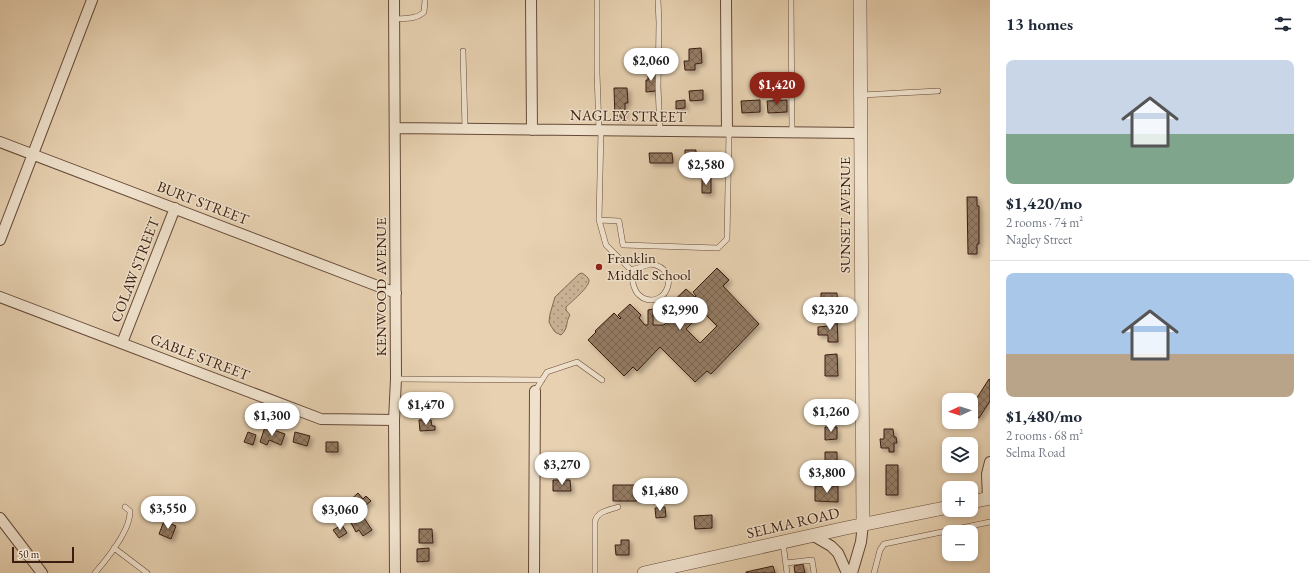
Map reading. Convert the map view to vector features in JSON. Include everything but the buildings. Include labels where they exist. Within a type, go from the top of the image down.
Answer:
[{"type":"street","points":[[0,240],[4,220],[33,154],[92,0]]},
{"type":"street","name":"KENWOOD AVENUE","points":[[394,0],[396,293],[396,379],[394,420],[395,573]]},
{"type":"street","points":[[531,0],[532,130]]},
{"type":"street","points":[[726,0],[728,132]]},
{"type":"street","name":"SUNSET AVENUE","points":[[852,573],[861,542],[863,524],[860,0]]},
{"type":"street","name":"NAGLEY STREET","points":[[395,128],[861,133]]},
{"type":"street","name":"BURT STREET","points":[[0,142],[396,293]]},
{"type":"street","name":"COLAW STREET","points":[[122,344],[175,208]]},
{"type":"street","name":"GABLE STREET","points":[[0,298],[321,419],[394,420]]},
{"type":"street","points":[[534,573],[535,391]]},
{"type":"street","points":[[978,500],[989,498],[987,474],[990,462]]},
{"type":"street","name":"SELMA ROAD","points":[[644,573],[863,524],[942,508]]},
{"type":"street","points":[[0,518],[42,573]]},
{"type":"street","points":[[812,536],[831,546],[838,553],[847,573]]},
{"type":"lane","points":[[394,19],[416,18],[424,12],[425,0]]},
{"type":"lane","points":[[597,0],[597,73],[600,130],[599,220],[606,245],[631,270],[635,289],[642,297],[653,299],[658,298],[667,290],[669,284],[666,272],[657,265],[645,265],[631,270]]},
{"type":"lane","points":[[658,0],[658,87],[660,131]]},
{"type":"lane","points":[[791,0],[792,132]]},
{"type":"lane","points":[[463,51],[465,129]]},
{"type":"lane","points":[[860,95],[938,91]]},
{"type":"lane","points":[[599,220],[619,221],[623,245],[718,248],[727,239],[728,132]]},
{"type":"lane","points":[[535,391],[547,372],[577,362],[602,380]]},
{"type":"lane","points":[[396,379],[542,380]]},
{"type":"lane","points":[[95,573],[108,558],[127,527],[131,517],[130,511],[125,507]]},
{"type":"lane","points":[[595,573],[595,521],[597,516],[601,513],[618,507]]},
{"type":"lane","points":[[874,573],[880,550],[884,544],[990,522]]},
{"type":"lane","points":[[783,542],[787,573]]},
{"type":"lane","points":[[114,548],[147,573]]},
{"type":"lane","points":[[786,563],[812,560],[814,573]]},
{"type":"shaded area","points":[[582,273],[588,278],[589,283],[566,307],[566,310],[570,315],[566,328],[561,335],[555,332],[549,322],[555,297],[579,274]]},
{"type":"place","name":"Franklin Middle School","points":[[599,267]]}]
